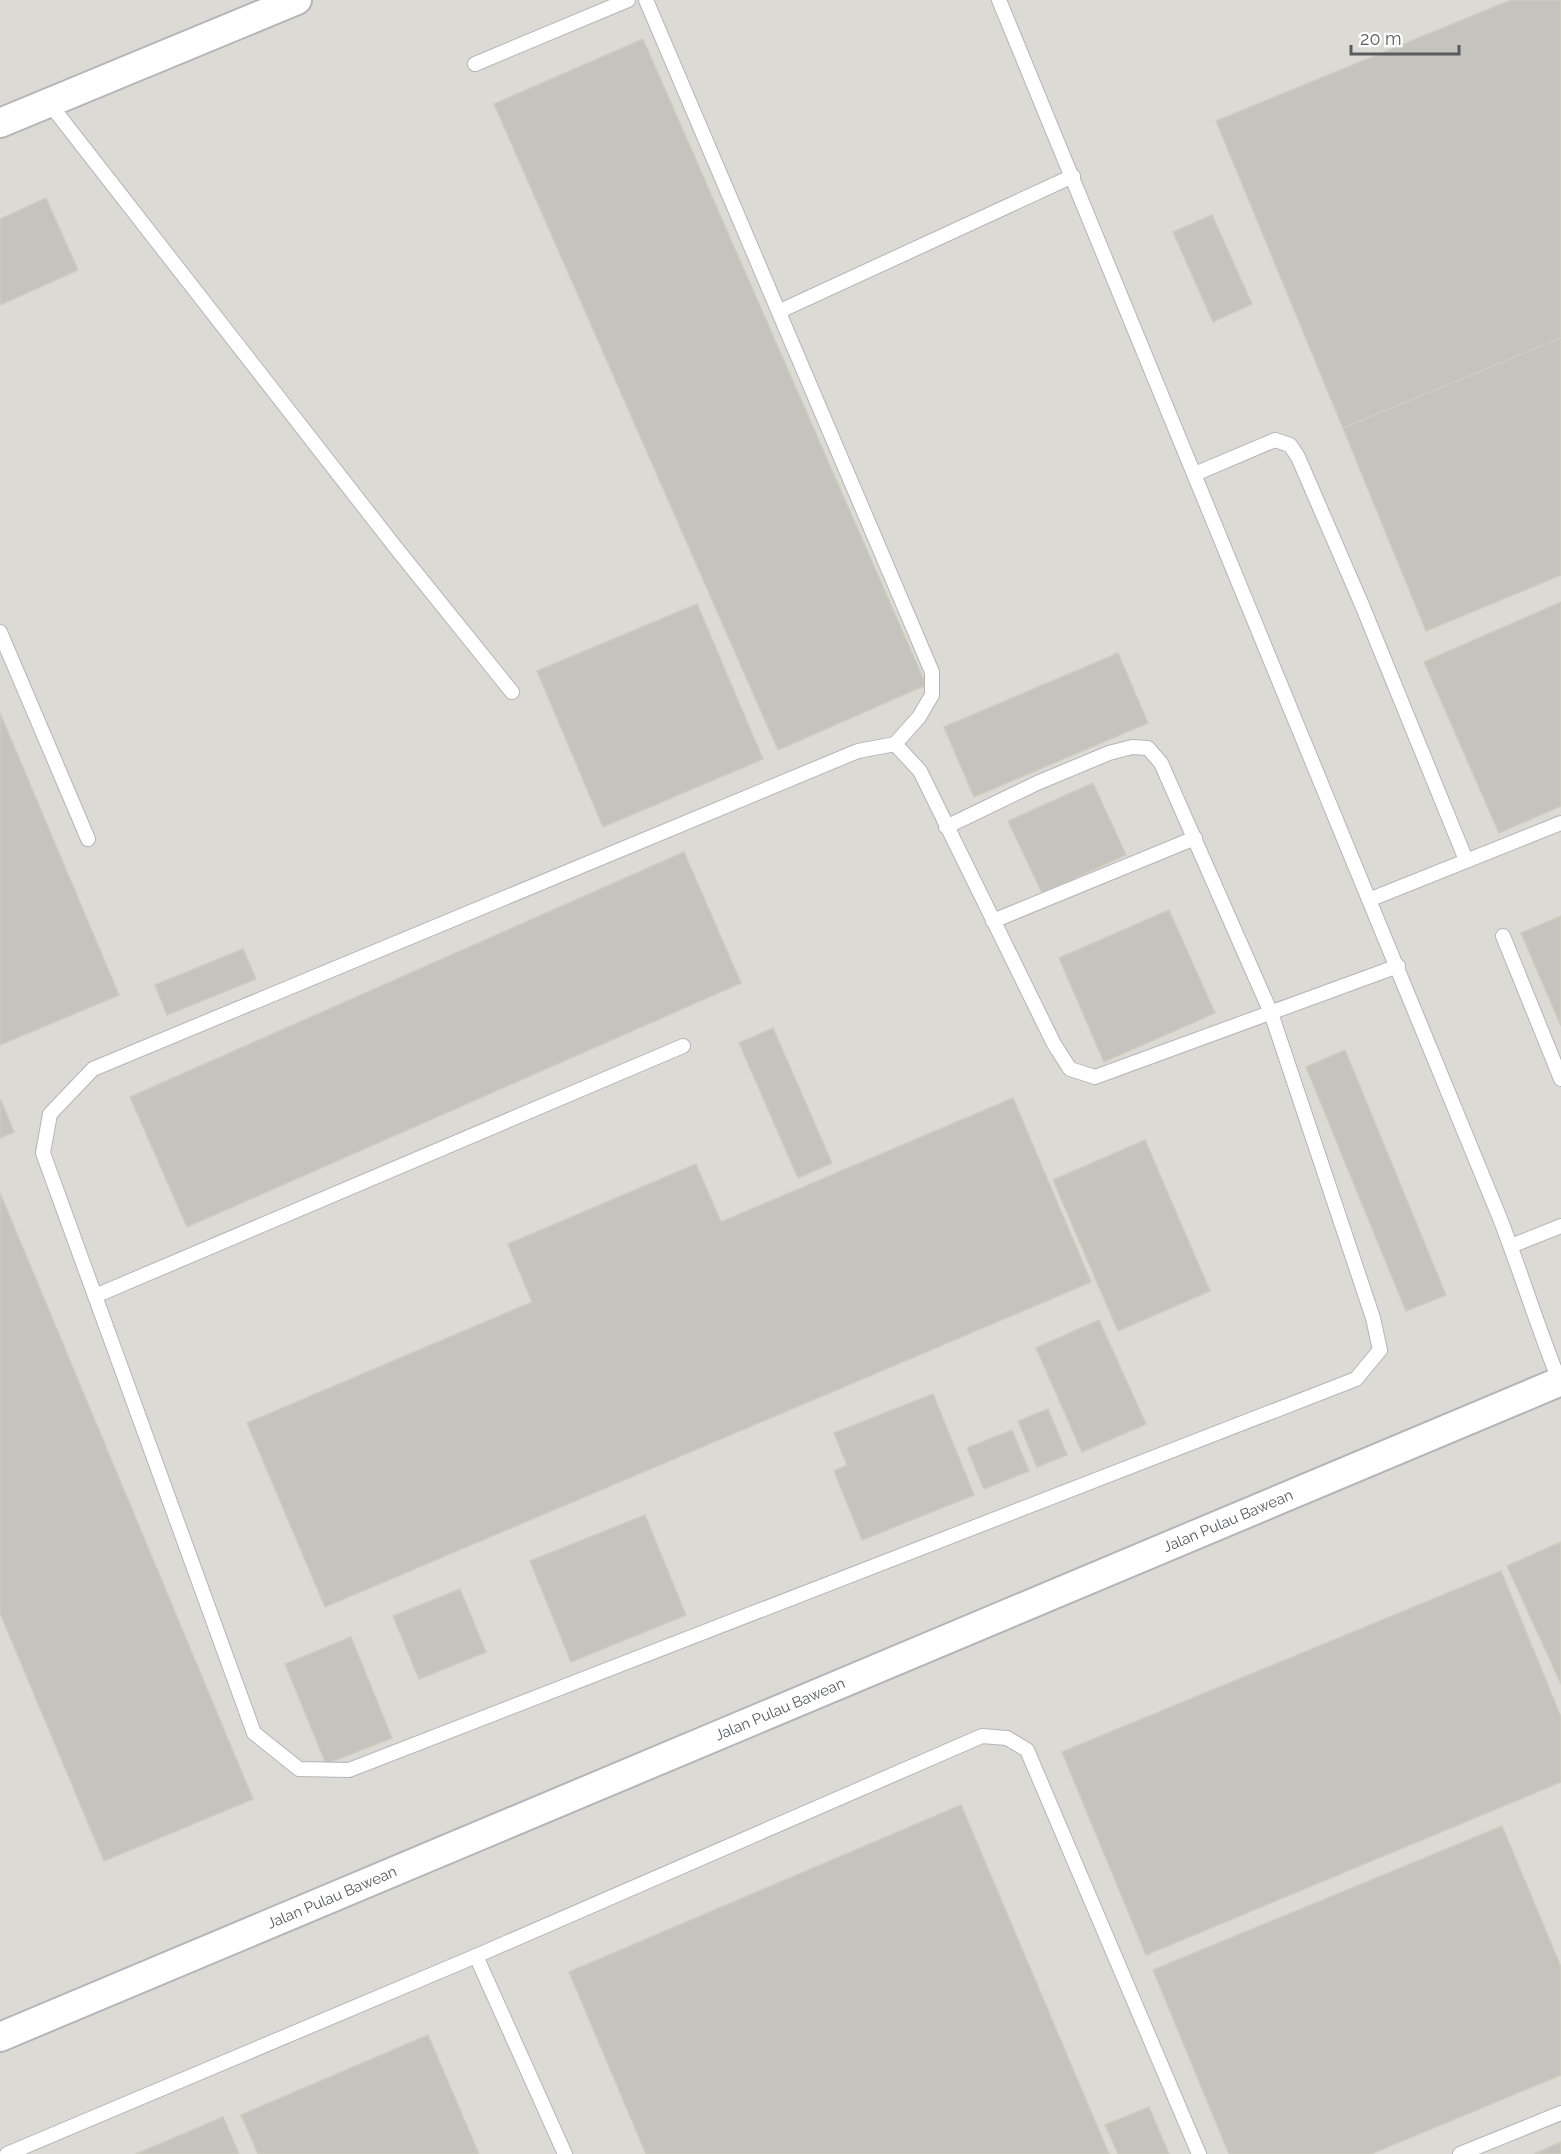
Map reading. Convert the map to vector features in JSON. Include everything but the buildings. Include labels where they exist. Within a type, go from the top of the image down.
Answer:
[{"type":"street","points":[[0,123],[297,0]]},
{"type":"street","name":"Jalan Pulau Bawean","points":[[0,2037],[1560,1383]]},
{"type":"lane","points":[[475,64],[628,0]]},
{"type":"lane","points":[[646,0],[932,672],[932,695],[920,717],[895,744],[858,752],[93,1069],[50,1114],[43,1153],[254,1733],[299,1769],[349,1770],[1356,1379],[1380,1350],[1373,1318],[1271,1013],[1161,763],[1148,748],[1132,747],[1109,753],[946,827]]},
{"type":"lane","points":[[999,0],[1197,473],[1371,899],[1510,1245],[1560,1383]]},
{"type":"lane","points":[[49,103],[396,548],[512,692]]},
{"type":"lane","points":[[780,311],[1073,176]]},
{"type":"lane","points":[[1197,473],[1275,440],[1290,445],[1298,457],[1362,605],[1466,860]]},
{"type":"lane","points":[[0,632],[88,839]]},
{"type":"lane","points":[[895,744],[920,771],[1054,1044],[1070,1069],[1095,1077],[1398,966]]},
{"type":"lane","points":[[1371,899],[1561,823]]},
{"type":"lane","points":[[993,921],[1195,838]]},
{"type":"lane","points":[[1503,936],[1561,1079]]},
{"type":"lane","points":[[95,1296],[683,1046]]},
{"type":"lane","points":[[1510,1245],[1561,1226]]},
{"type":"lane","points":[[7,2154],[476,1956],[982,1736],[1007,1738],[1027,1750],[1198,2154]]},
{"type":"lane","points":[[476,1956],[565,2154]]},
{"type":"lane","points":[[1460,2154],[1561,2113]]},
{"type":"shaded area","points":[[0,0],[1561,0],[1561,2154],[0,2154]]}]
